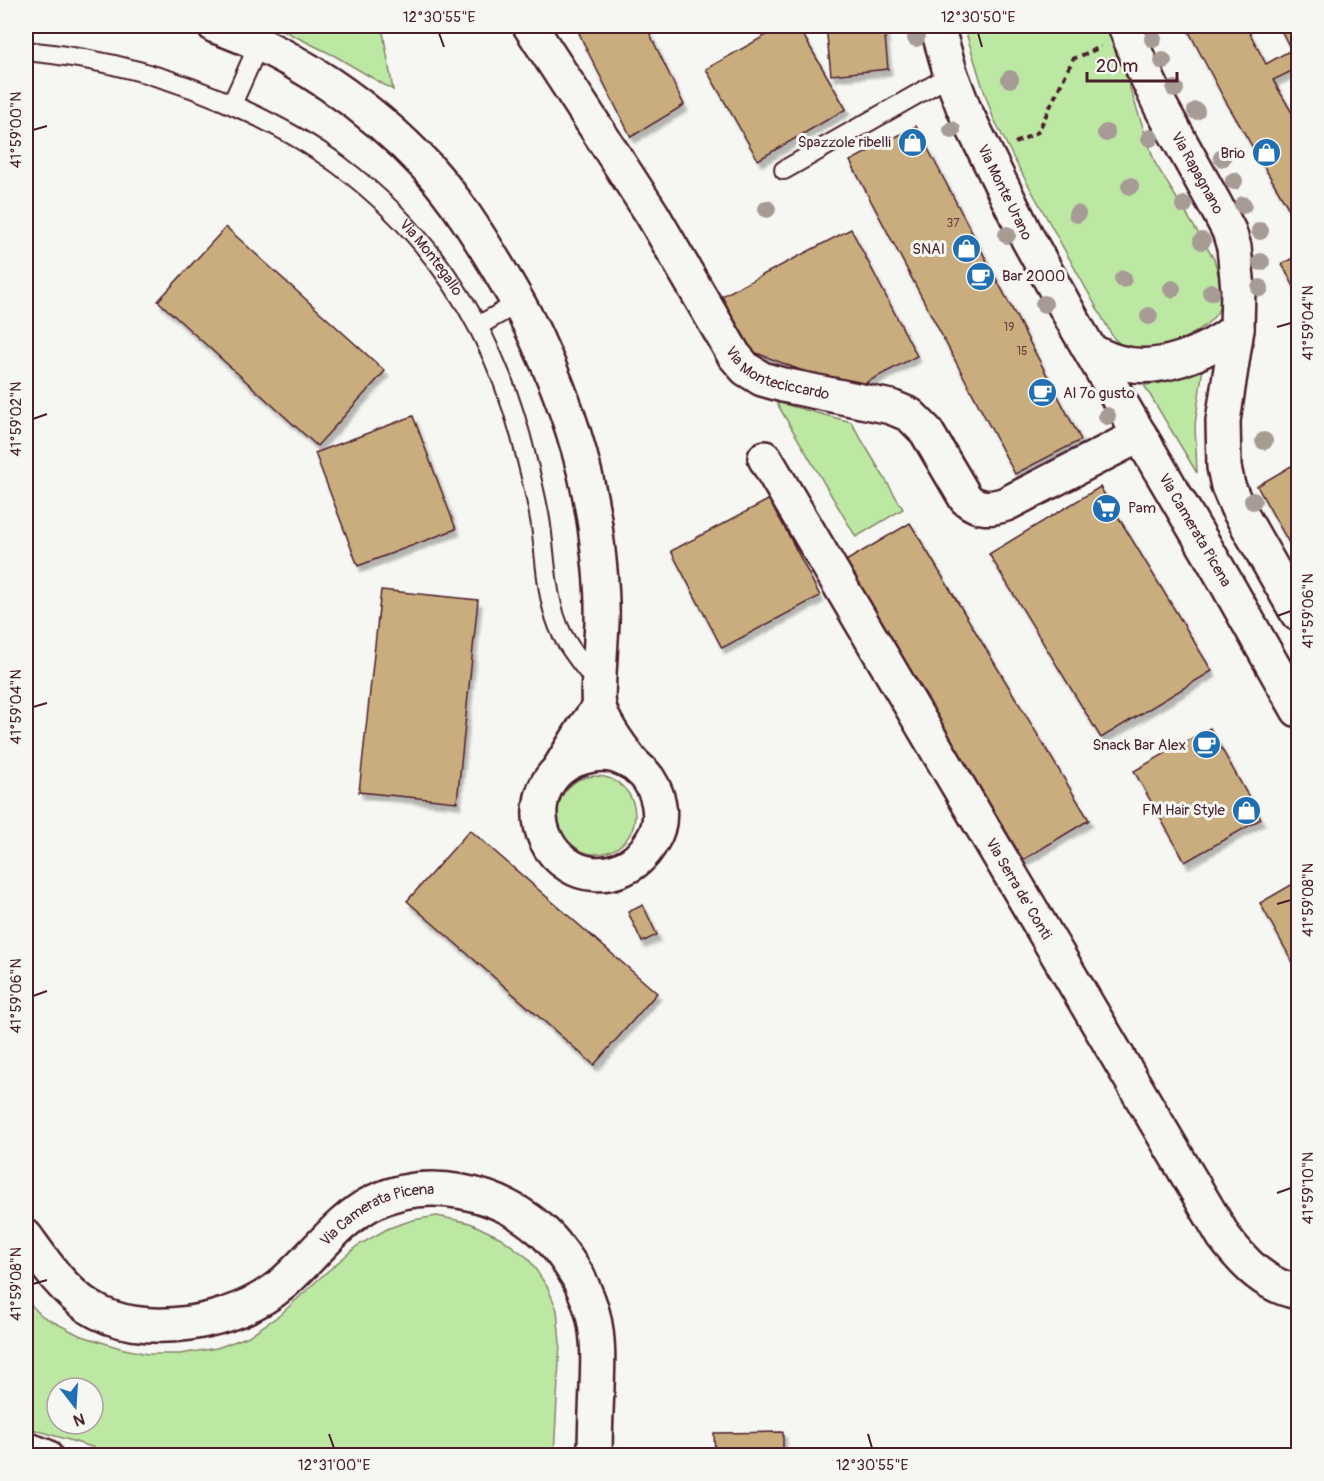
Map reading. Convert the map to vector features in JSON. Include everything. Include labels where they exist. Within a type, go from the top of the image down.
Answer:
[{"type":"street","name":"Via Montegallo","points":[[215,26],[259,44],[333,87],[382,124],[416,156],[450,195],[491,256],[538,340],[571,425],[589,490],[599,555],[602,614],[599,697],[613,734],[633,764],[648,778],[657,796],[660,816],[656,836],[645,853],[629,867],[611,873],[591,874],[573,868],[556,856],[545,841],[540,822],[540,803],[547,784],[584,728],[599,697]]},
{"type":"street","name":"Via Monteciccardo","points":[[530,26],[652,214],[734,355],[746,369],[762,379],[783,386],[891,407],[910,415],[926,431],[966,499],[983,508],[1006,504],[1140,435]]},
{"type":"street","name":"Via Monte Urano","points":[[937,26],[951,75],[964,109],[1051,283],[1091,351]]},
{"type":"street","name":"Via Rapagnano","points":[[1127,30],[1161,107],[1229,231],[1236,261],[1237,328]]},
{"type":"street","points":[[1091,351],[1117,362],[1130,364],[1167,362],[1207,349],[1237,328]]},
{"type":"street","points":[[1237,328],[1225,402],[1222,444],[1228,486],[1237,507],[1299,614]]},
{"type":"street","name":"Via Camerata Picena","points":[[1091,351],[1299,710]]},
{"type":"street","name":"Via Serra de' Conti","points":[[765,458],[1224,1237],[1240,1257],[1261,1276],[1281,1287],[1299,1292]]},
{"type":"street","points":[[559,769],[576,759],[595,754],[615,756],[633,764]]},
{"type":"street","name":"Via Camerata Picena","points":[[26,1237],[56,1279],[69,1292],[95,1311],[129,1322],[158,1325],[208,1319],[238,1310],[261,1299],[286,1281],[348,1220],[379,1200],[406,1192],[437,1189],[473,1195],[496,1202],[526,1218],[544,1233],[562,1252],[587,1294],[593,1313],[598,1346],[595,1455]]},
{"type":"street","points":[[26,1449],[45,1455]]},
{"type":"lane","points":[[232,104],[259,44]]},
{"type":"lane","name":"Via Montegallo","points":[[26,51],[64,54],[129,68],[232,104],[290,134],[338,164],[374,193],[411,230],[446,273],[478,326],[499,369],[521,436],[535,493],[549,585],[556,615],[562,633],[599,697]]},
{"type":"lane","points":[[784,170],[951,75]]},
{"type":"lane","points":[[478,326],[518,303]]},
{"type":"path","points":[[987,157],[1038,132],[1073,59],[1127,30]]},
{"type":"green space","points":[[274,26],[382,26],[393,90],[335,56]]},
{"type":"green space","points":[[964,26],[1109,26],[1155,163],[1214,259],[1220,284],[1221,303],[1213,318],[1204,326],[1180,340],[1142,350],[1128,348],[1113,337],[993,117]]},
{"type":"green space","points":[[1203,367],[1195,425],[1197,473],[1144,385],[1167,381]]},
{"type":"green space","points":[[776,402],[851,422],[903,509],[856,537]]},
{"type":"green space","points":[[596,776],[611,779],[623,788],[632,800],[635,815],[632,830],[623,842],[611,851],[596,854],[581,851],[569,842],[560,830],[557,815],[560,800],[569,788],[581,779]]},
{"type":"green space","points":[[437,1216],[470,1223],[501,1238],[528,1258],[548,1288],[557,1310],[560,1343],[554,1455],[111,1455],[56,1436],[105,1436],[105,1376],[45,1376],[45,1433],[26,1427],[26,1300],[42,1316],[79,1335],[120,1348],[147,1354],[180,1354],[217,1348],[247,1337],[280,1315],[357,1246],[389,1228],[413,1220]]},
{"type":"building","points":[[576,26],[646,26],[684,105],[631,137]]},
{"type":"building","points":[[782,26],[798,26],[846,109],[758,160],[706,69]]},
{"type":"building","points":[[826,26],[884,26],[888,69],[831,75]]},
{"type":"building","points":[[1186,26],[1246,26],[1266,64],[1291,50],[1298,63],[1298,68],[1273,80],[1298,123],[1298,220],[1296,221],[1222,95]]},
{"type":"building","points":[[1279,26],[1298,26],[1298,63],[1291,50]]},
{"type":"building","points":[[916,126],[1081,440],[1015,474],[850,161]]},
{"type":"building","points":[[226,227],[385,371],[317,446],[158,301]]},
{"type":"building","points":[[851,229],[917,356],[852,390],[751,351],[722,296]]},
{"type":"building","points":[[1298,255],[1298,294],[1282,264]]},
{"type":"building","points":[[413,416],[456,529],[358,566],[315,453]]},
{"type":"building","points":[[1298,462],[1298,559],[1257,486]]},
{"type":"building","points":[[1100,487],[1212,671],[1101,738],[989,554]]},
{"type":"building","points":[[770,499],[820,596],[722,648],[671,551]]},
{"type":"building","points":[[910,523],[1089,820],[1023,860],[844,562]]},
{"type":"building","points":[[381,590],[478,600],[457,802],[359,792]]},
{"type":"building","points":[[1210,728],[1261,819],[1185,862],[1134,771]]},
{"type":"building","points":[[470,830],[657,993],[594,1065],[407,901]]},
{"type":"building","points":[[1298,881],[1298,972],[1260,903]]},
{"type":"building","points":[[643,905],[657,935],[642,942],[628,912]]},
{"type":"building","points":[[783,1432],[783,1456],[715,1456],[714,1433]]},
{"type":"place","name":"Spazzole ribelli","points":[[912,142]]},
{"type":"place","name":"Brio","points":[[1266,153]]},
{"type":"place","name":"SNAI","points":[[966,249]]},
{"type":"place","name":"Bar 2000","points":[[981,276]]},
{"type":"place","name":"Al 7º gusto","points":[[1042,393]]},
{"type":"place","name":"Pam","points":[[1107,508]]},
{"type":"place","name":"Snack Bar Alex","points":[[1207,745]]},
{"type":"place","name":"FM Hair Style","points":[[1246,810]]}]
